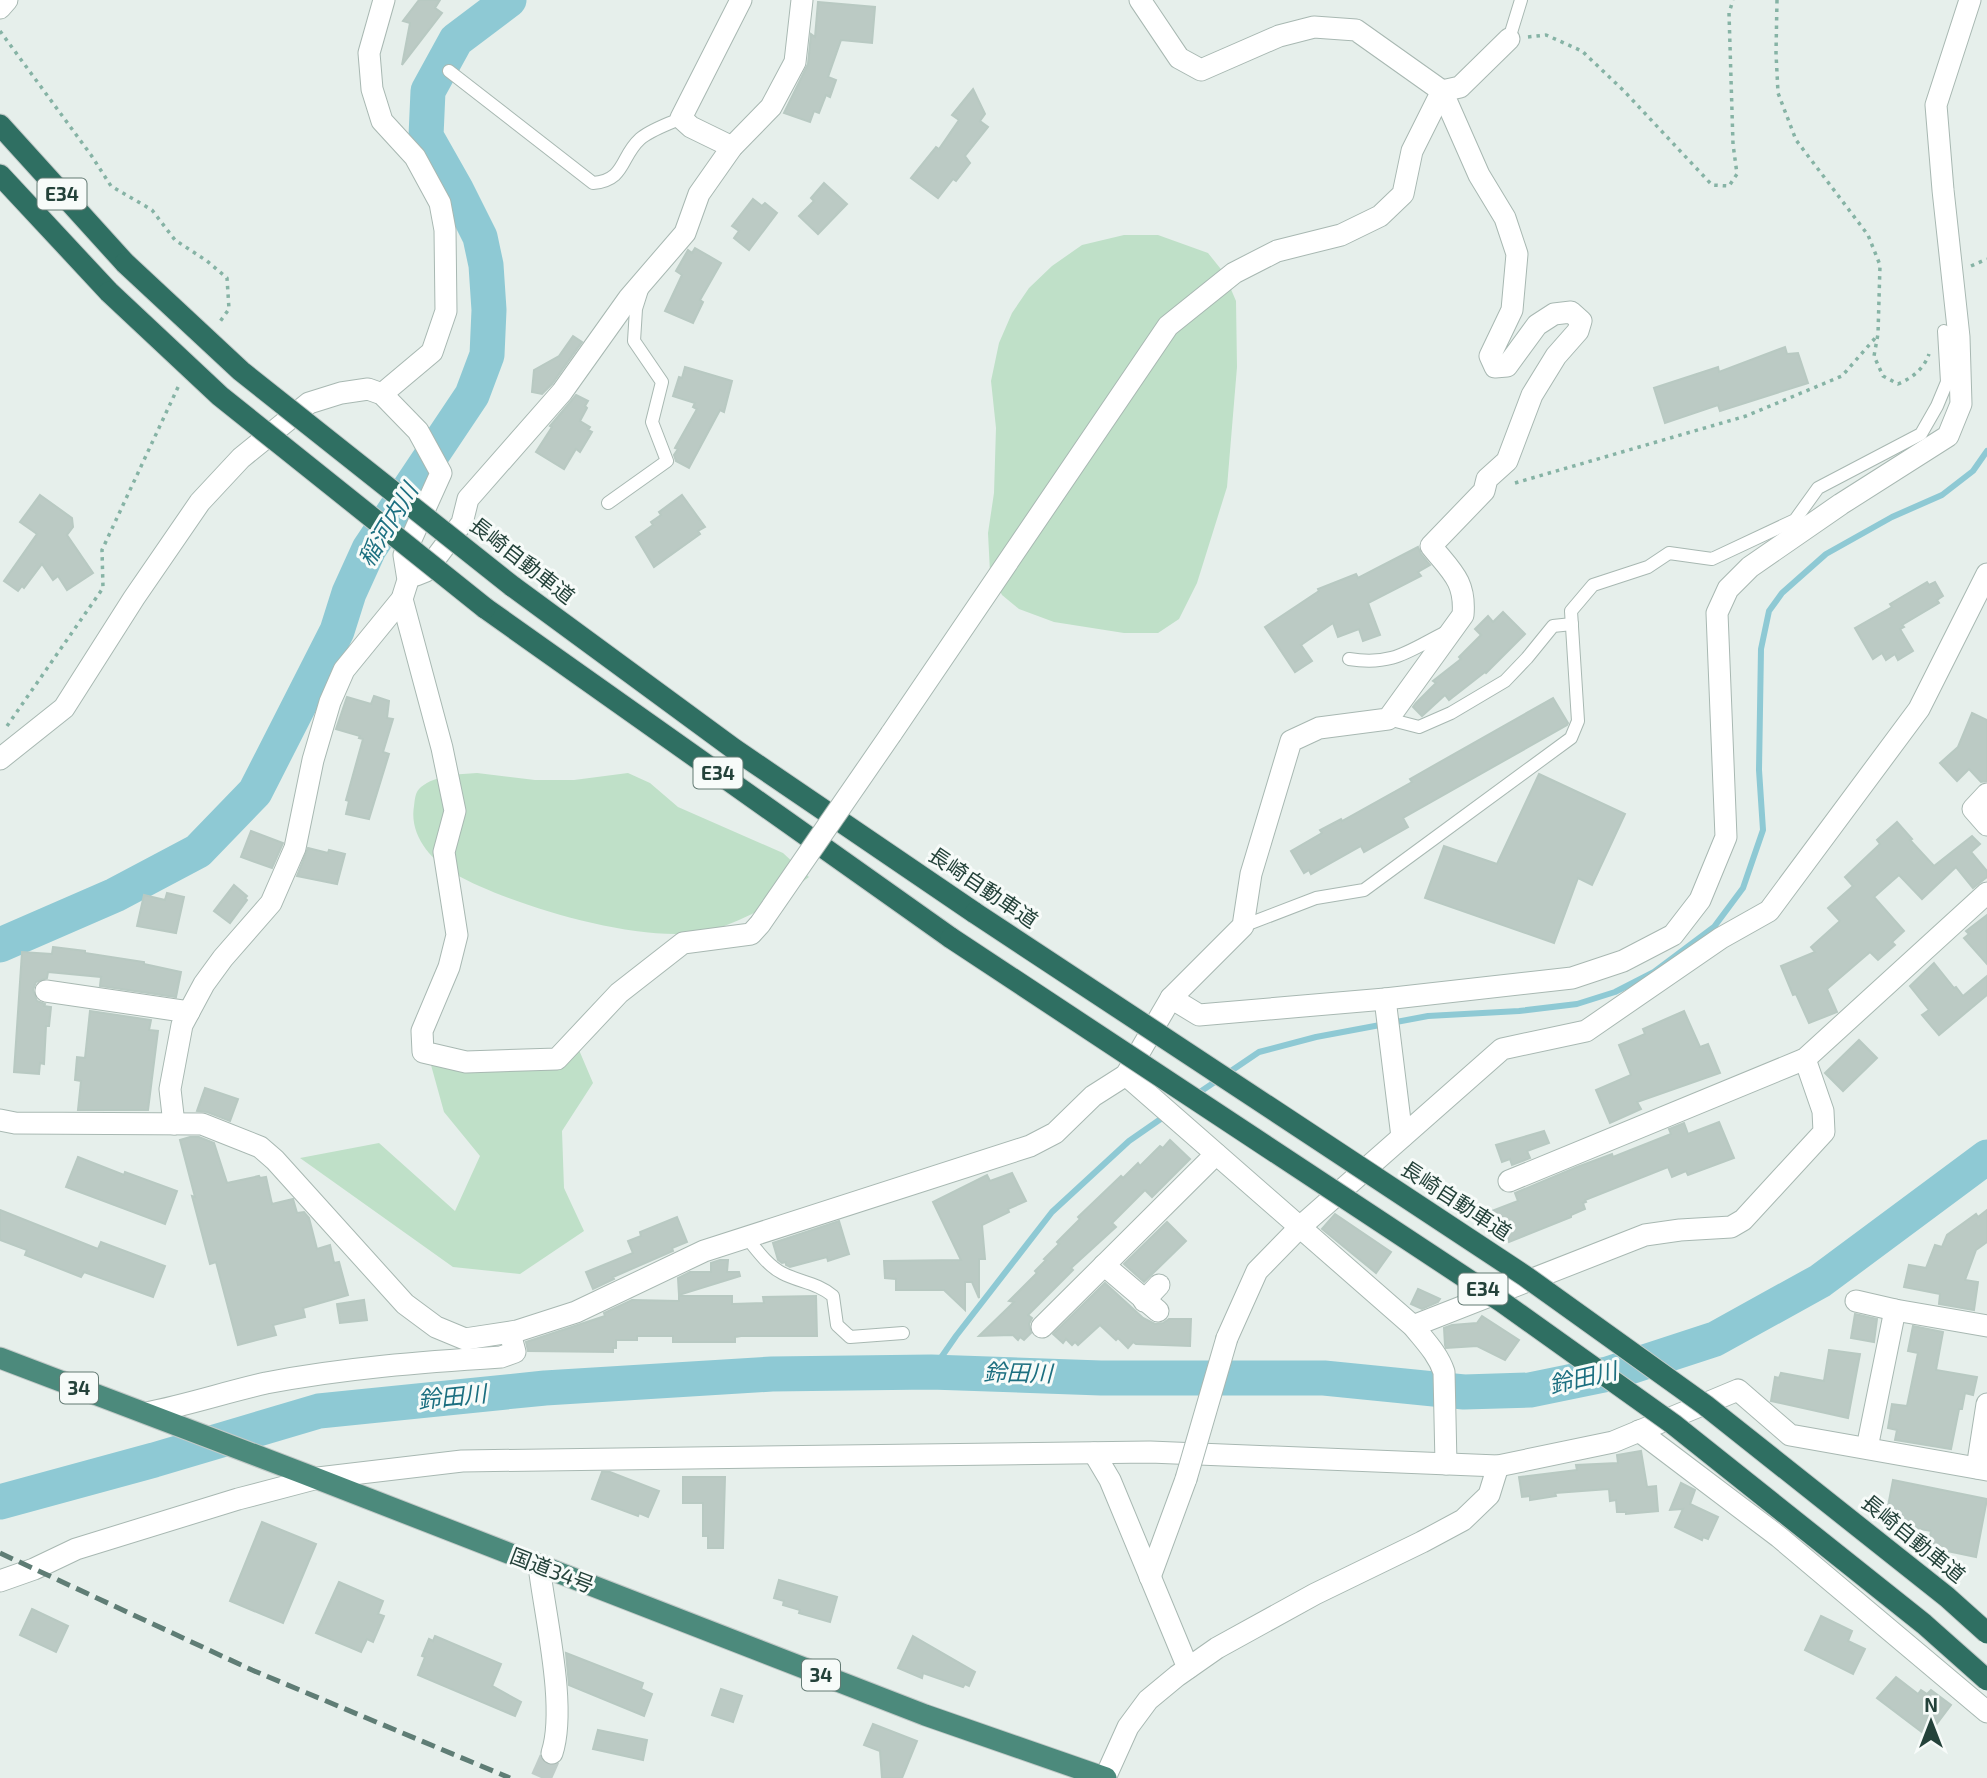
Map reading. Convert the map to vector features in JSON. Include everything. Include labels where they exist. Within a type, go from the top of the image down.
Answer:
[{"type":"highway","name":"長崎自動車道","points":[[0,125],[125,263],[241,371],[512,586],[734,750],[975,913],[1525,1276],[1705,1405],[1947,1597],[1987,1633]]},
{"type":"highway","name":"E34","points":[[0,175],[109,292],[220,396],[485,608],[951,938],[1502,1302],[1652,1409],[1924,1623],[1987,1680]]},
{"type":"highway","name":"国道34号","points":[[0,1358],[312,1476],[925,1715],[1105,1778]]},
{"type":"street","points":[[0,8],[7,0]]},
{"type":"street","points":[[382,394],[432,352],[446,311],[445,230],[440,203],[415,157],[382,121],[372,89],[369,54],[384,0]]},
{"type":"street","points":[[732,147],[691,127],[681,118],[741,0]]},
{"type":"street","points":[[174,1124],[170,1090],[182,1025],[204,984],[271,903],[295,848],[313,760],[330,702],[344,670],[405,589],[426,571],[462,523],[468,499],[562,391],[629,298],[685,233],[699,194],[732,147],[771,107],[795,62],[802,0]]},
{"type":"street","points":[[0,1120],[15,1123],[202,1124],[260,1147],[275,1160],[405,1304],[436,1327],[465,1339],[510,1333],[576,1312],[704,1251],[1030,1146],[1055,1133],[1093,1096],[1126,1075],[1171,998],[1243,926],[1251,874],[1291,741],[1319,728],[1388,719],[1463,615],[1464,596],[1456,577],[1432,546],[1484,491],[1487,479],[1507,461],[1532,395],[1556,356],[1578,331],[1581,321],[1571,312],[1554,314],[1537,325],[1507,366],[1495,367],[1490,356],[1512,310],[1517,254],[1505,218],[1479,175],[1442,92],[1356,30],[1314,27],[1279,36],[1201,70],[1180,58],[1140,0]]},
{"type":"street","points":[[1171,998],[1199,1015],[1386,1005],[1572,978],[1623,961],[1674,935],[1700,900],[1726,837],[1717,613],[1728,589],[1750,567],[1841,504],[1948,436],[1961,404],[1959,337],[1936,105],[1970,0]]},
{"type":"street","points":[[0,759],[64,708],[134,598],[201,502],[241,458],[309,403],[368,388],[382,394],[418,430],[440,473],[404,555],[405,589],[455,811],[444,852],[457,934],[449,967],[422,1031],[423,1052],[467,1062],[557,1059],[619,993],[683,943],[751,933],[760,924],[1168,326],[1234,273],[1277,251],[1340,234],[1380,216],[1403,194],[1412,151],[1442,92],[1460,87],[1509,39]]},
{"type":"street","points":[[1150,1577],[1186,1479],[1227,1338],[1257,1271],[1300,1227],[1502,1049],[1586,1031],[1721,938],[1769,911],[1919,709],[1987,574]]},
{"type":"street","points":[[1987,794],[1973,809],[1987,825]]},
{"type":"street","points":[[1509,1181],[1805,1059],[1987,893]]},
{"type":"street","points":[[46,991],[83,987],[189,1013]]},
{"type":"street","points":[[1386,1005],[1402,1138]]},
{"type":"street","points":[[1412,1326],[1645,1235],[1731,1227],[1743,1220],[1824,1132],[1823,1111],[1805,1059]]},
{"type":"street","points":[[1126,1075],[1412,1326],[1440,1359],[1444,1372],[1446,1455]]},
{"type":"street","points":[[1042,1327],[1216,1154]]},
{"type":"street","points":[[1104,1265],[1151,1306],[1159,1285]]},
{"type":"street","points":[[1856,1301],[1987,1326]]},
{"type":"street","points":[[1867,1448],[1895,1310]]},
{"type":"street","points":[[152,1415],[265,1384],[391,1364],[501,1357],[515,1352],[510,1333]]},
{"type":"street","points":[[0,1581],[34,1569],[76,1549],[312,1476],[462,1461],[1150,1452],[1446,1455],[1498,1466],[1613,1442],[1738,1390],[1790,1436],[1982,1469],[1987,1404]]},
{"type":"street","points":[[1639,1431],[1779,1537],[1987,1712]]},
{"type":"street","points":[[1094,1453],[1110,1480],[1188,1668]]},
{"type":"street","points":[[1105,1778],[1128,1727],[1148,1700],[1188,1668],[1217,1648],[1315,1594],[1463,1520],[1489,1495],[1498,1466]]},
{"type":"street","points":[[539,1566],[558,1708],[556,1741],[552,1753]]},
{"type":"lane","points":[[1509,39],[1521,0]]},
{"type":"lane","points":[[449,71],[593,183],[608,182],[618,173],[640,139],[681,118]]},
{"type":"lane","points":[[608,503],[667,461],[652,422],[662,382],[634,341],[636,309],[647,276]]},
{"type":"lane","points":[[1243,926],[1316,898],[1364,890],[1571,738],[1578,721],[1572,611],[1593,585],[1648,567],[1669,554],[1712,559],[1795,520],[1818,488],[1920,434],[1937,406],[1947,382],[1944,331]]},
{"type":"lane","points":[[1388,719],[1419,727],[1451,713],[1504,681],[1553,626],[1572,624]]},
{"type":"lane","points":[[1349,659],[1385,661],[1453,628]]},
{"type":"lane","points":[[747,1238],[766,1260],[782,1273],[824,1288],[833,1296],[837,1325],[850,1337],[903,1333]]},
{"type":"path","points":[[1509,39],[1546,35],[1582,51],[1712,185],[1729,186],[1737,174],[1732,144],[1729,13],[1733,0]]},
{"type":"path","points":[[1777,0],[1778,93],[1796,140],[1868,234],[1880,265],[1878,334],[1874,356],[1883,376],[1898,384],[1911,379],[1927,361],[1931,348]]},
{"type":"path","points":[[0,31],[92,155],[111,186],[152,210],[175,240],[227,278],[229,309],[215,330]]},
{"type":"path","points":[[1954,289],[1960,276],[1972,265],[1987,259]]},
{"type":"path","points":[[1484,491],[1746,416],[1842,376],[1878,334]]},
{"type":"path","points":[[0,736],[103,588],[102,550],[181,381]]},
{"type":"green space","points":[[1124,235],[1158,235],[1208,253],[1224,273],[1236,301],[1237,367],[1227,487],[1197,583],[1179,619],[1158,633],[1124,633],[1054,622],[1019,609],[1002,595],[990,572],[988,533],[994,493],[996,428],[991,381],[999,343],[1012,313],[1029,288],[1052,266],[1082,245]]},
{"type":"green space","points":[[477,773],[535,780],[574,780],[628,773],[650,783],[678,807],[783,853],[809,877],[775,901],[738,921],[711,930],[684,934],[617,928],[544,910],[510,899],[446,869],[430,854],[418,837],[413,817],[419,789],[441,778]]},
{"type":"green space","points":[[579,1050],[593,1083],[562,1131],[564,1188],[584,1231],[520,1274],[453,1267],[300,1158],[379,1143],[455,1211],[480,1156],[444,1112],[431,1065],[467,1069]]},
{"type":"building","points":[[419,0],[440,0],[435,8],[442,13],[402,65],[410,23],[403,21]]},
{"type":"building","points":[[818,2],[875,7],[872,43],[841,40],[828,77],[836,80],[830,97],[826,95],[819,113],[814,111],[810,122],[784,113],[808,64],[811,34],[815,37]]},
{"type":"building","points":[[973,89],[985,114],[980,121],[988,127],[965,156],[970,163],[938,198],[911,178],[936,147],[939,149],[959,120],[952,115]]},
{"type":"building","points":[[824,183],[847,204],[818,234],[799,216],[814,201],[811,198]]},
{"type":"building","points":[[753,199],[762,206],[765,203],[777,213],[749,250],[734,238],[739,231],[732,226]]},
{"type":"building","points":[[695,248],[721,263],[700,300],[703,302],[693,323],[665,311],[682,275],[676,271],[688,250],[692,253]]},
{"type":"building","points":[[573,336],[582,342],[552,384],[542,394],[532,392],[534,370],[559,356]]},
{"type":"building","points":[[1785,347],[1787,354],[1798,353],[1808,383],[1720,411],[1718,405],[1665,423],[1654,388],[1718,367],[1719,372]]},
{"type":"building","points":[[685,367],[732,381],[724,412],[720,410],[689,468],[676,461],[674,455],[678,449],[675,448],[697,409],[693,407],[695,403],[673,396]]},
{"type":"building","points":[[576,395],[588,401],[580,421],[590,427],[588,430],[592,432],[580,452],[576,449],[564,469],[536,452],[552,427],[550,426]]},
{"type":"building","points":[[40,495],[72,518],[73,527],[67,535],[93,573],[67,590],[58,576],[53,580],[42,564],[24,588],[22,586],[18,591],[4,581],[37,534],[20,522]]},
{"type":"building","points":[[682,495],[705,527],[698,531],[700,534],[654,567],[636,537],[653,525],[651,522],[661,515],[659,512]]},
{"type":"building","points":[[1418,547],[1430,565],[1418,572],[1421,576],[1368,603],[1380,635],[1363,641],[1359,629],[1338,637],[1333,623],[1301,645],[1312,661],[1295,672],[1265,627],[1319,591],[1318,589],[1356,574],[1358,578]]},
{"type":"building","points":[[1927,582],[1929,585],[1935,582],[1943,596],[1937,600],[1939,603],[1902,625],[1904,627],[1900,629],[1913,651],[1898,660],[1895,654],[1886,660],[1882,653],[1873,659],[1855,628],[1892,607],[1890,604]]},
{"type":"building","points":[[1503,612],[1525,634],[1486,673],[1449,700],[1445,695],[1422,716],[1413,707],[1436,683],[1433,681],[1461,659],[1459,657],[1481,635],[1475,629],[1488,616],[1493,622]]},
{"type":"building","points":[[374,696],[389,701],[387,718],[393,719],[383,752],[389,754],[369,819],[346,814],[349,801],[346,800],[363,739],[336,729],[347,697],[371,704]]},
{"type":"building","points":[[1553,698],[1567,725],[1403,818],[1408,827],[1364,852],[1361,846],[1311,874],[1309,870],[1304,873],[1291,851],[1322,833],[1320,830],[1341,819],[1342,821],[1412,782],[1410,779]]},
{"type":"building","points":[[1972,713],[1987,720],[1987,781],[1981,782],[1969,769],[1957,781],[1940,763],[1958,747]]},
{"type":"building","points":[[1539,774],[1625,814],[1592,885],[1578,878],[1554,943],[1425,898],[1444,846],[1497,864]]},
{"type":"building","points":[[1897,822],[1934,866],[1972,836],[1980,844],[1971,852],[1987,871],[1987,877],[1973,888],[1956,867],[1922,899],[1899,875],[1874,897],[1904,931],[1892,942],[1895,945],[1878,960],[1870,952],[1827,989],[1837,1012],[1809,1023],[1781,966],[1815,952],[1811,947],[1840,921],[1828,908],[1853,886],[1845,877],[1880,844],[1877,840]]},
{"type":"building","points":[[251,831],[283,843],[272,868],[241,857]]},
{"type":"building","points":[[308,848],[345,854],[337,884],[297,876]]},
{"type":"building","points":[[234,885],[247,896],[247,900],[230,923],[214,911]]},
{"type":"building","points":[[167,893],[184,897],[176,933],[137,926],[144,895],[165,900]]},
{"type":"building","points":[[1987,915],[1987,964],[1964,938],[1969,934],[1966,931]]},
{"type":"building","points":[[53,947],[144,962],[181,972],[176,997],[100,986],[101,977],[48,972],[47,978],[36,982],[33,990],[37,1001],[51,1007],[49,1026],[46,1026],[44,1064],[40,1063],[39,1074],[14,1072],[22,952],[52,954]]},
{"type":"building","points":[[1934,963],[1963,996],[1987,976],[1987,995],[1939,1035],[1922,1015],[1929,1010],[1910,986]]},
{"type":"building","points":[[90,1011],[151,1020],[149,1030],[158,1031],[148,1110],[78,1110],[81,1081],[75,1080],[77,1057],[85,1058]]},
{"type":"building","points":[[1684,1011],[1700,1047],[1708,1044],[1720,1073],[1637,1102],[1641,1109],[1610,1123],[1596,1090],[1631,1075],[1619,1045],[1645,1034],[1643,1029]]},
{"type":"building","points":[[1859,1040],[1877,1058],[1843,1091],[1825,1073]]},
{"type":"building","points":[[205,1088],[238,1099],[230,1121],[197,1111]]},
{"type":"building","points":[[1719,1122],[1734,1158],[1688,1175],[1686,1171],[1672,1177],[1668,1167],[1585,1200],[1585,1209],[1571,1217],[1509,1242],[1506,1234],[1499,1237],[1484,1214],[1518,1201],[1515,1193],[1577,1167],[1612,1154],[1613,1157],[1671,1134],[1669,1129],[1684,1123],[1688,1134]]},
{"type":"building","points":[[1544,1131],[1549,1143],[1527,1151],[1530,1158],[1512,1165],[1510,1159],[1502,1162],[1496,1145]]},
{"type":"building","points":[[199,1137],[214,1143],[227,1183],[266,1177],[272,1204],[293,1199],[297,1213],[304,1212],[309,1218],[317,1249],[330,1245],[334,1263],[339,1262],[348,1295],[303,1308],[305,1317],[273,1325],[276,1335],[238,1345],[216,1262],[210,1264],[192,1196],[195,1197],[180,1140]]},
{"type":"building","points":[[1170,1140],[1190,1159],[1152,1197],[1145,1190],[1112,1223],[1116,1227],[1071,1268],[1073,1270],[1028,1315],[1032,1318],[1029,1324],[1031,1333],[1024,1340],[1020,1337],[1018,1340],[1013,1335],[979,1336],[1014,1302],[1009,1301],[1037,1273],[1035,1271],[1046,1260],[1044,1259],[1059,1244],[1057,1242],[1080,1219],[1078,1217],[1121,1176],[1123,1178],[1138,1163],[1140,1166]]},
{"type":"building","points":[[78,1157],[177,1191],[165,1224],[66,1187]]},
{"type":"building","points":[[1012,1173],[1026,1201],[982,1225],[985,1259],[979,1259],[979,1298],[972,1282],[965,1282],[965,1310],[944,1290],[896,1290],[896,1279],[885,1278],[884,1261],[961,1260],[933,1202],[987,1175],[990,1181]]},
{"type":"building","points":[[0,1210],[98,1249],[101,1242],[165,1266],[153,1297],[84,1272],[81,1277],[25,1255],[27,1250],[0,1240]]},
{"type":"building","points":[[1987,1210],[1987,1242],[1976,1250],[1965,1280],[1978,1282],[1974,1310],[1939,1304],[1940,1294],[1904,1287],[1909,1265],[1926,1268],[1935,1245],[1942,1247],[1947,1235],[1976,1214],[1978,1217]]},
{"type":"building","points":[[1335,1214],[1391,1252],[1376,1273],[1322,1229]]},
{"type":"building","points":[[677,1217],[687,1242],[593,1289],[586,1272],[633,1253],[628,1241],[641,1236],[640,1232]]},
{"type":"building","points":[[839,1221],[849,1254],[828,1261],[827,1257],[790,1267],[786,1262],[778,1260],[773,1243]]},
{"type":"building","points":[[1167,1222],[1186,1241],[1144,1282],[1124,1264]]},
{"type":"building","points":[[728,1260],[727,1272],[739,1272],[740,1276],[679,1295],[678,1278],[690,1272],[711,1272],[711,1263]]},
{"type":"building","points":[[1105,1283],[1143,1318],[1155,1324],[1169,1319],[1191,1319],[1190,1346],[1133,1342],[1128,1348],[1100,1325],[1078,1345],[1075,1342],[1072,1345],[1066,1339],[1063,1343],[1053,1334]]},
{"type":"building","points":[[1418,1289],[1440,1299],[1422,1309],[1411,1304]]},
{"type":"building","points":[[679,1296],[732,1296],[732,1304],[764,1303],[763,1297],[816,1296],[817,1336],[741,1336],[735,1337],[735,1342],[673,1342],[673,1336],[637,1336],[637,1340],[616,1340],[613,1352],[528,1351],[526,1342],[605,1316],[604,1313],[632,1300],[679,1301]]},
{"type":"building","points":[[364,1300],[367,1320],[340,1323],[337,1304]]},
{"type":"building","points":[[1855,1314],[1877,1319],[1874,1342],[1851,1338]]},
{"type":"building","points":[[1482,1316],[1519,1340],[1505,1360],[1477,1346],[1446,1348],[1444,1328],[1477,1323]]},
{"type":"building","points":[[1913,1326],[1943,1332],[1936,1370],[1977,1377],[1973,1395],[1965,1393],[1962,1409],[1959,1409],[1951,1449],[1895,1440],[1897,1430],[1888,1428],[1892,1404],[1907,1406],[1918,1353],[1908,1351]]},
{"type":"building","points":[[1829,1350],[1860,1354],[1848,1418],[1771,1401],[1775,1377],[1779,1378],[1781,1373],[1824,1381]]},
{"type":"building","points":[[1641,1451],[1647,1487],[1656,1486],[1658,1511],[1626,1514],[1617,1512],[1616,1500],[1610,1501],[1609,1489],[1555,1493],[1556,1496],[1530,1500],[1530,1496],[1522,1497],[1519,1477],[1577,1470],[1576,1465],[1618,1463],[1617,1455]]},
{"type":"building","points":[[602,1472],[610,1472],[659,1491],[648,1517],[639,1513],[638,1516],[592,1499]]},
{"type":"building","points":[[683,1477],[725,1477],[723,1548],[708,1548],[708,1536],[703,1536],[703,1503],[683,1503]]},
{"type":"building","points":[[1893,1480],[1987,1499],[1976,1557],[1928,1547],[1931,1531],[1885,1522]]},
{"type":"building","points":[[1681,1483],[1695,1490],[1690,1504],[1718,1517],[1708,1539],[1703,1537],[1702,1540],[1675,1527],[1683,1509],[1670,1510]]},
{"type":"building","points":[[262,1522],[316,1544],[283,1623],[230,1601]]},
{"type":"building","points":[[779,1580],[837,1597],[830,1622],[799,1613],[800,1610],[783,1605],[784,1601],[774,1598]]},
{"type":"building","points":[[339,1582],[383,1601],[378,1614],[384,1616],[373,1642],[367,1639],[361,1652],[316,1633]]},
{"type":"building","points":[[32,1609],[68,1626],[56,1652],[20,1635]]},
{"type":"building","points":[[1821,1616],[1852,1631],[1848,1641],[1865,1649],[1853,1674],[1805,1650]]},
{"type":"building","points":[[435,1636],[501,1664],[492,1686],[521,1702],[515,1716],[418,1675],[429,1639],[433,1641]]},
{"type":"building","points":[[913,1636],[975,1672],[969,1686],[965,1684],[963,1687],[923,1673],[922,1678],[898,1668]]},
{"type":"building","points":[[566,1653],[643,1683],[641,1689],[652,1694],[644,1716],[569,1685]]},
{"type":"building","points":[[1896,1677],[1918,1694],[1921,1690],[1927,1694],[1931,1690],[1951,1705],[1929,1734],[1925,1731],[1923,1733],[1877,1698]]},
{"type":"building","points":[[721,1689],[742,1696],[733,1722],[712,1715]]},
{"type":"building","points":[[873,1724],[917,1741],[902,1778],[882,1778],[880,1751],[864,1745]]},
{"type":"building","points":[[598,1730],[647,1740],[643,1760],[593,1749]]},
{"type":"waterway","name":"稲河内川","points":[[0,945],[115,895],[198,851],[255,792],[337,631],[349,593],[369,549],[472,395],[487,355],[489,310],[486,265],[480,237],[426,136],[428,91],[456,40],[509,0]]},
{"type":"waterway","points":[[1197,1094],[1259,1052],[1316,1037],[1428,1016],[1519,1011],[1577,1004],[1615,992],[1654,972],[1714,927],[1743,888],[1763,830],[1759,770],[1761,649],[1769,611],[1782,593],[1826,554],[1892,517],[1942,495],[1973,471],[1987,451]]},
{"type":"waterway","points":[[931,1372],[1052,1212],[1129,1141],[1165,1116]]},
{"type":"waterway","name":"鈴田川","points":[[0,1502],[319,1411],[545,1388],[772,1374],[931,1372],[1101,1378],[1324,1378],[1464,1392],[1530,1390],[1608,1374],[1715,1339],[1820,1281],[1987,1157]]},
{"type":"tunnel","points":[[541,1778],[552,1753]]},
{"type":"railway","points":[[0,1553],[252,1670],[510,1778]]}]
